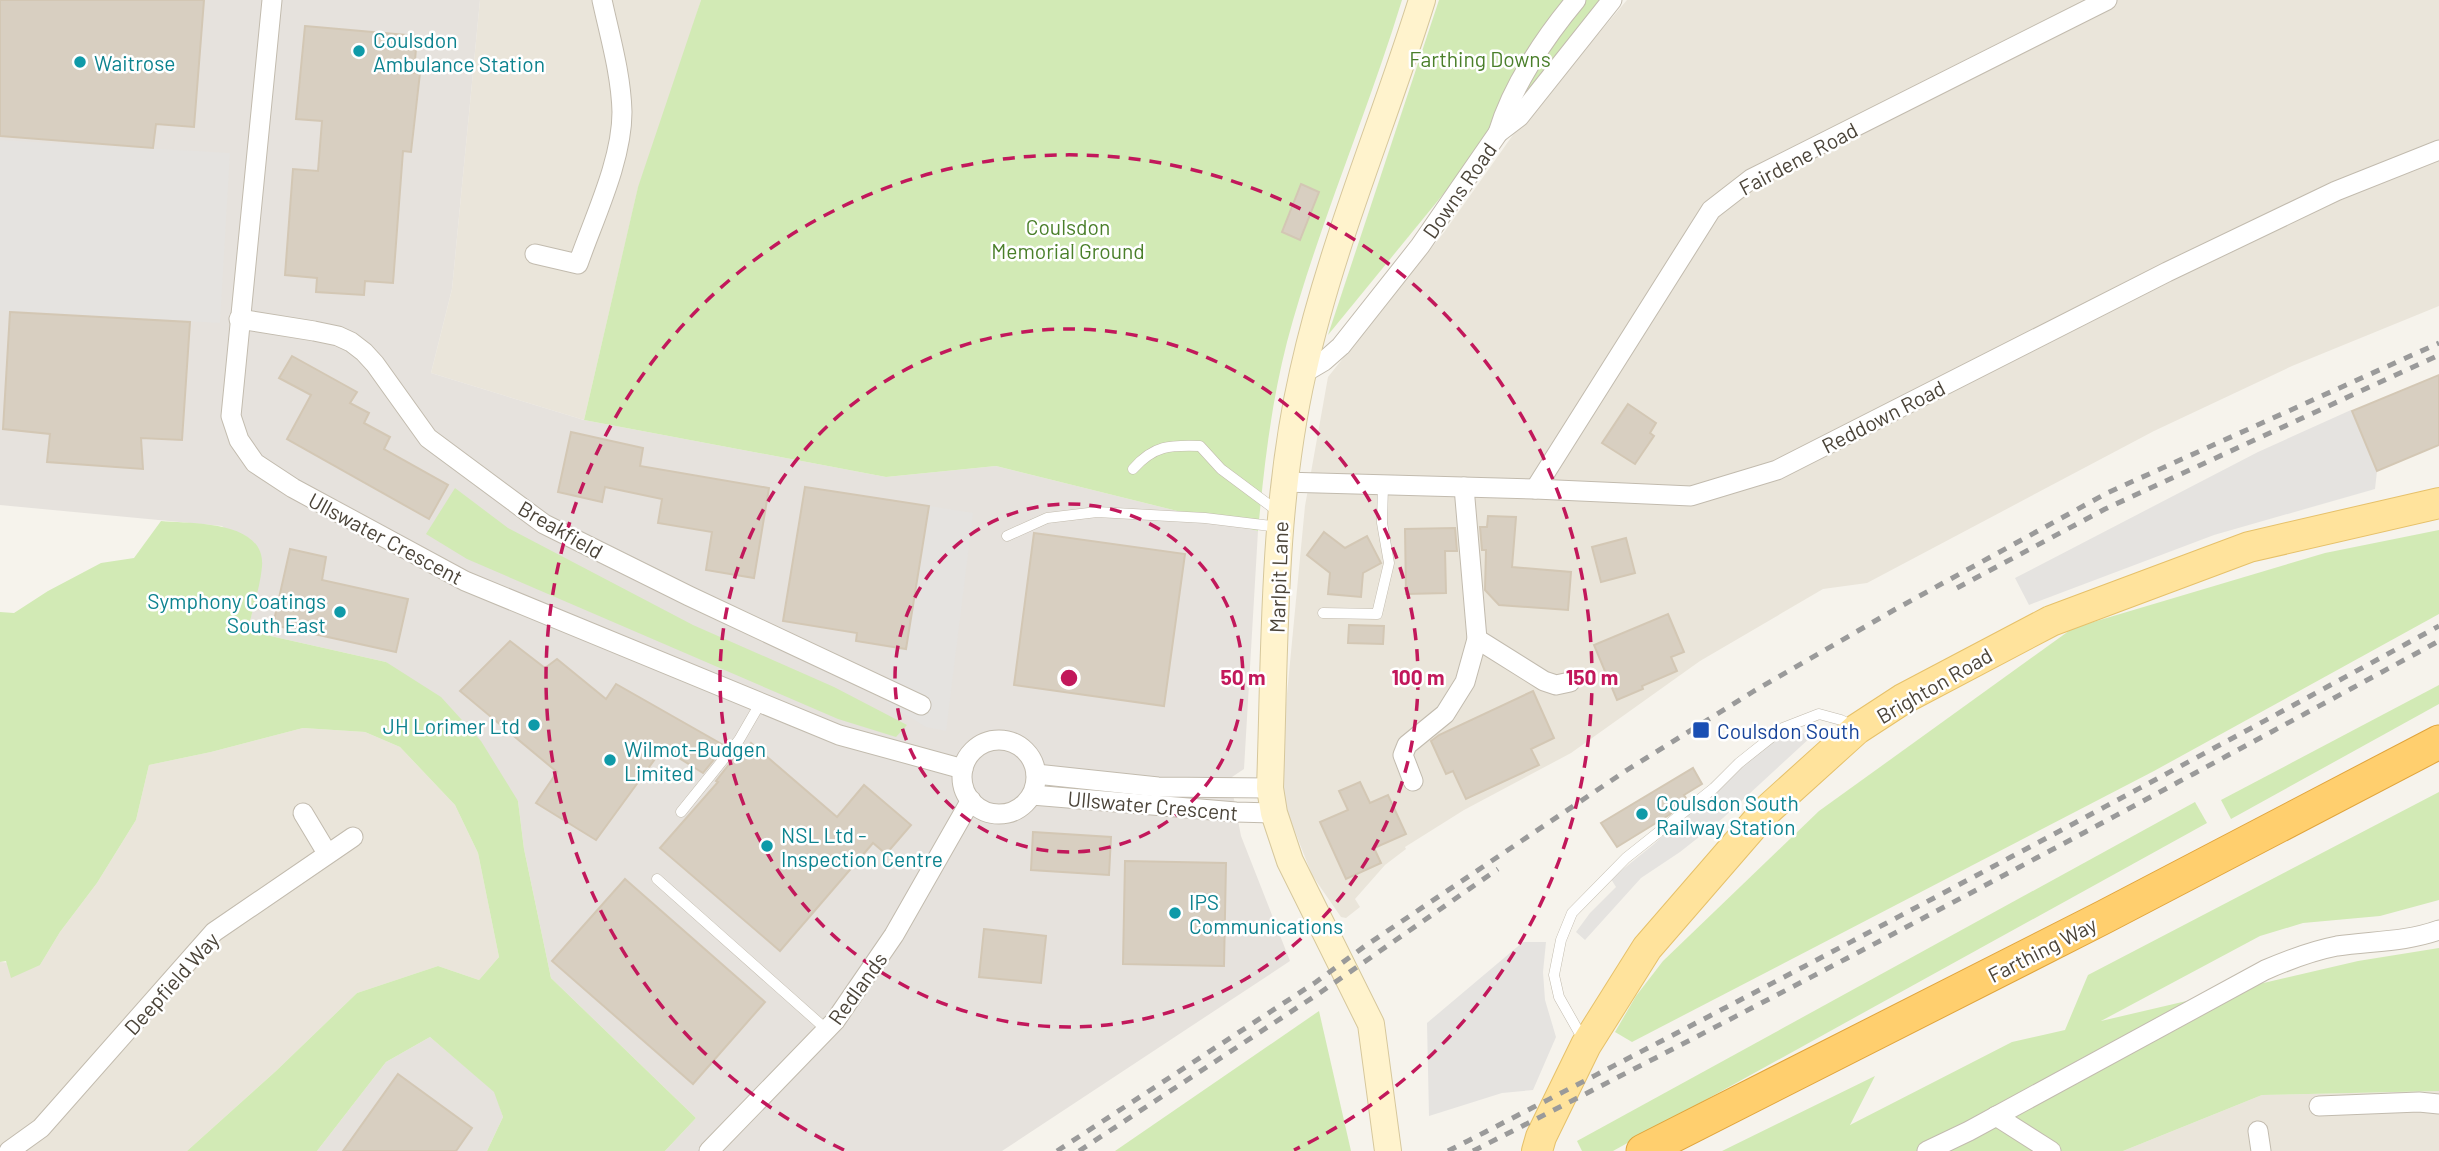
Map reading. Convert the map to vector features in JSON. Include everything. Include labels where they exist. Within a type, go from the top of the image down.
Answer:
[{"type":"highway","name":"Farthing Way","points":[[1643,1151],[2092,923],[2439,742]]},
{"type":"main road","name":"Marlpit Lane","points":[[1388,1151],[1371,1024],[1290,861],[1272,801],[1280,520],[1283,482],[1302,374],[1326,279],[1422,0]]},
{"type":"main road","name":"Brighton Road","points":[[1537,1151],[1581,1035],[1657,935],[1764,813],[1849,724],[1903,699],[2051,621],[2249,547],[2439,503]]},
{"type":"street","name":"Ullswater Crescent","points":[[272,0],[231,416],[239,440],[255,463],[293,488],[465,581],[839,735],[963,769]]},
{"type":"street","points":[[535,254],[578,264],[616,155],[622,114],[619,76],[601,0]]},
{"type":"street","points":[[1498,133],[1506,107],[1555,25],[1576,0]]},
{"type":"street","name":"Downs Road","points":[[1302,374],[1342,346],[1420,246],[1498,133],[1520,117],[1612,0]]},
{"type":"street","name":"Fairdene Road","points":[[1535,489],[1711,210],[1751,179],[2107,0]]},
{"type":"street","name":"Reddown Road","points":[[1283,482],[1690,496],[1777,470],[2203,255],[2336,191],[2439,150]]},
{"type":"street","name":"Breakfield","points":[[239,320],[314,331],[351,342],[375,364],[428,438],[544,524],[920,705]]},
{"type":"street","points":[[1413,782],[1403,755],[1407,745],[1445,714],[1465,682],[1477,639],[1464,487]]},
{"type":"street","points":[[1477,639],[1544,681],[1556,685],[1570,682]]},
{"type":"street","points":[[1008,740],[1028,753],[1037,774],[1031,795],[1024,804],[1003,814],[991,813],[971,800],[965,791],[963,769],[975,749],[985,743],[1008,740]]},
{"type":"street","name":"Ullswater Crescent","points":[[1037,774],[1272,801]]},
{"type":"street","name":"Ullswater Crescent","points":[[1031,795],[1175,808],[1272,801]]},
{"type":"street","name":"Redlands","points":[[709,1151],[827,1030],[866,980],[971,800]]},
{"type":"street","points":[[303,813],[327,853]]},
{"type":"street","name":"Deepfield Way","points":[[9,1151],[41,1128],[214,932],[353,837]]},
{"type":"street","points":[[1927,1151],[2265,970],[2301,954],[2422,936],[2439,930]]},
{"type":"street","points":[[2319,1105],[2395,1102],[2439,1104]]},
{"type":"street","points":[[1996,1116],[2051,1151]]},
{"type":"street","points":[[2258,1130],[2261,1151]]},
{"type":"lane","points":[[1133,468],[1147,453],[1173,445],[1200,446],[1221,469],[1280,520]]},
{"type":"lane","points":[[1323,613],[1377,614],[1389,563],[1382,523],[1383,485]]},
{"type":"lane","points":[[1007,536],[1047,518],[1097,512],[1280,520]]},
{"type":"lane","points":[[681,812],[739,740],[761,702]]},
{"type":"lane","points":[[1581,1035],[1559,997],[1554,975],[1561,940],[1572,913],[1626,858],[1714,788],[1738,763],[1783,728],[1819,714],[1849,724]]},
{"type":"lane","points":[[657,878],[827,1030]]},
{"type":"shaded area","points":[[0,0],[480,0],[452,289],[431,373],[584,420],[886,477],[996,466],[1258,531],[1244,769],[1232,777],[1232,789],[1241,836],[1290,961],[1002,1151],[665,1151],[696,1118],[551,978],[524,849],[518,801],[386,662],[248,631],[262,565],[222,526],[0,505]]},
{"type":"shaded area","points":[[480,0],[701,0],[638,188],[584,420],[431,373],[452,289]]},
{"type":"shaded area","points":[[1627,0],[2439,0],[2439,306],[2292,366],[2154,431],[1867,583],[1823,589],[1700,661],[1571,753],[1464,810],[1405,847],[1406,849],[1385,865],[1355,899],[1360,907],[1346,918],[1341,917],[1312,875],[1278,788],[1305,506],[1328,377],[1445,231],[1515,132]]},
{"type":"shaded area","points":[[0,140],[230,153],[220,323],[0,310]]},
{"type":"shaded area","points":[[2351,410],[2377,471],[2375,489],[2214,535],[2029,605],[2015,578],[2258,452]]},
{"type":"shaded area","points":[[929,506],[973,513],[946,731],[926,727],[887,703],[892,647],[906,648]]},
{"type":"shaded area","points":[[303,728],[365,732],[400,747],[455,805],[478,853],[499,957],[479,980],[438,966],[357,993],[187,1151],[0,1151],[0,962],[40,965],[60,932],[97,883],[136,820],[149,765]]},
{"type":"shaded area","points":[[1783,728],[1812,736],[1723,818],[1641,878],[1585,940],[1576,932],[1590,913],[1616,887],[1611,879]]},
{"type":"shaded area","points":[[1523,942],[1546,942],[1543,972],[1545,1000],[1556,1037],[1533,1090],[1502,1093],[1429,1116],[1427,1023]]},
{"type":"shaded area","points":[[430,1037],[495,1092],[503,1117],[487,1151],[317,1151],[386,1062]]},
{"type":"shaded area","points":[[2439,1091],[2439,1151],[2123,1151],[2262,1095]]},
{"type":"green space","name":"Coulsdon Memorial Ground","points":[[701,0],[1402,0],[1313,256],[1287,342],[1269,436],[1258,531],[996,466],[886,477],[584,420],[638,187]]},
{"type":"green space","name":"Farthing Downs","points":[[1439,0],[1602,0],[1328,335]]},
{"type":"green space","points":[[455,488],[508,528],[693,625],[834,687],[907,725],[896,737],[838,719],[467,559],[426,534]]},
{"type":"green space","points":[[161,521],[208,524],[240,533],[252,540],[260,552],[262,567],[248,631],[386,662],[441,697],[481,741],[518,801],[524,849],[551,978],[696,1118],[665,1151],[487,1151],[503,1117],[494,1092],[430,1037],[386,1062],[317,1151],[187,1151],[357,993],[438,966],[479,980],[499,957],[478,853],[455,805],[400,747],[365,732],[303,728],[149,765],[136,820],[97,883],[60,932],[40,965],[11,978],[6,961],[0,962],[0,612],[14,613],[48,591],[101,563],[134,558]]},
{"type":"green space","points":[[2439,530],[2439,614],[2154,771],[1632,1042],[1615,1032],[1636,996],[1663,961],[1819,811],[2073,628],[2325,553]]},
{"type":"green space","points":[[2439,685],[2439,704],[2231,819],[2221,800]]},
{"type":"green space","points":[[2439,792],[2439,900],[2380,916],[2303,923],[2260,936],[2101,1021],[2358,961],[2439,948],[2439,1091],[2262,1095],[2123,1151],[1722,1151],[1875,1076],[1850,1125],[2012,1042],[2065,1030],[2088,975]]},
{"type":"green space","points":[[2195,802],[2207,823],[1613,1151],[1582,1151],[1577,1141]]},
{"type":"green space","points":[[1319,1011],[1351,1151],[1115,1151]]},
{"type":"building","name":"Waitrose","points":[[0,0],[204,0],[194,127],[156,124],[153,148],[0,136]]},
{"type":"building","points":[[305,26],[417,36],[414,73],[420,73],[411,152],[403,151],[393,283],[365,281],[364,295],[316,292],[317,278],[285,275],[293,169],[318,171],[322,121],[296,119]]},
{"type":"building","points":[[1301,184],[1319,192],[1300,240],[1282,232]]},
{"type":"building","points":[[10,312],[190,322],[182,440],[141,438],[143,469],[47,462],[50,434],[3,429]]},
{"type":"building","points":[[292,356],[357,392],[350,403],[369,413],[364,423],[390,437],[384,449],[448,485],[429,519],[287,439],[311,395],[279,378]]},
{"type":"building","points":[[2439,375],[2439,445],[2377,471],[2352,411]]},
{"type":"building","points":[[1628,404],[1656,423],[1650,433],[1654,436],[1635,464],[1602,443]]},
{"type":"building","points":[[571,432],[643,448],[640,466],[769,488],[754,578],[706,570],[712,532],[658,523],[662,499],[605,487],[602,502],[558,492]]},
{"type":"building","points":[[805,487],[929,506],[906,649],[856,641],[857,633],[783,621]]},
{"type":"building","points":[[1488,516],[1516,517],[1512,567],[1571,572],[1568,610],[1499,605],[1485,590],[1486,550],[1482,550],[1480,527],[1487,527]]},
{"type":"building","points":[[1455,528],[1457,551],[1445,551],[1446,593],[1406,594],[1405,529]]},
{"type":"building","points":[[1324,532],[1345,548],[1367,536],[1381,563],[1363,573],[1361,597],[1328,594],[1330,573],[1307,555]]},
{"type":"building","points":[[1034,533],[1185,554],[1164,706],[1014,685]]},
{"type":"building","points":[[1626,538],[1635,573],[1601,582],[1592,547]]},
{"type":"building","name":"Symphony Coatings South East","points":[[290,549],[326,557],[322,580],[408,599],[396,652],[273,625]]},
{"type":"building","points":[[1668,614],[1684,652],[1671,657],[1677,671],[1617,700],[1594,645]]},
{"type":"building","points":[[1349,625],[1384,626],[1383,644],[1348,643]]},
{"type":"building","points":[[510,641],[545,668],[557,659],[606,699],[616,684],[725,746],[703,773],[663,748],[596,840],[536,803],[557,772],[460,691]]},
{"type":"building","points":[[1533,691],[1554,738],[1531,749],[1539,765],[1466,799],[1453,771],[1446,774],[1431,741]]},
{"type":"building","name":"NSL Ltd - Inspection Centre","points":[[751,743],[837,817],[864,785],[911,825],[886,854],[873,843],[780,951],[660,848],[718,782],[716,781],[738,753],[741,755]]},
{"type":"building","name":"Coulsdon South Railway Station","points":[[1693,768],[1702,784],[1684,795],[1687,800],[1669,815],[1617,847],[1601,823]]},
{"type":"building","points":[[1360,782],[1370,803],[1388,795],[1406,834],[1374,848],[1381,863],[1346,879],[1320,822],[1348,810],[1339,791]]},
{"type":"building","points":[[1033,832],[1111,837],[1109,875],[1031,870]]},
{"type":"building","name":"IPS Communications","points":[[1125,861],[1226,863],[1224,966],[1123,964]]},
{"type":"building","points":[[625,879],[765,1002],[693,1084],[552,961]]},
{"type":"building","points":[[984,929],[1046,936],[1041,983],[979,977]]},
{"type":"building","points":[[398,1074],[472,1128],[456,1151],[343,1151]]},
{"type":"railway","points":[[1057,1151],[1316,982],[1365,946],[1627,770],[1754,691],[1894,610],[2107,493],[2439,343]]},
{"type":"railway","points":[[1957,588],[2105,509],[2439,355]]},
{"type":"railway","points":[[1448,1151],[1945,892],[2439,626]]},
{"type":"railway","points":[[1473,1151],[1958,900],[2439,641]]},
{"type":"railway","points":[[1079,1151],[1321,992],[1498,869]]},
{"type":"place","name":"Coulsdon Ambulance Station","points":[[359,51]]},
{"type":"place","name":"Waitrose","points":[[80,62]]},
{"type":"place","name":"Symphony Coatings South East","points":[[340,612]]},
{"type":"place","name":"JH Lorimer Ltd","points":[[534,725]]},
{"type":"place","name":"Coulsdon South","points":[[1701,730]]},
{"type":"place","name":"Wilmot-Budgen Limited","points":[[610,760]]},
{"type":"place","name":"Coulsdon South Railway Station","points":[[1642,814]]},
{"type":"place","name":"NSL Ltd - Inspection Centre","points":[[767,846]]},
{"type":"place","name":"IPS Communications","points":[[1175,913]]}]
